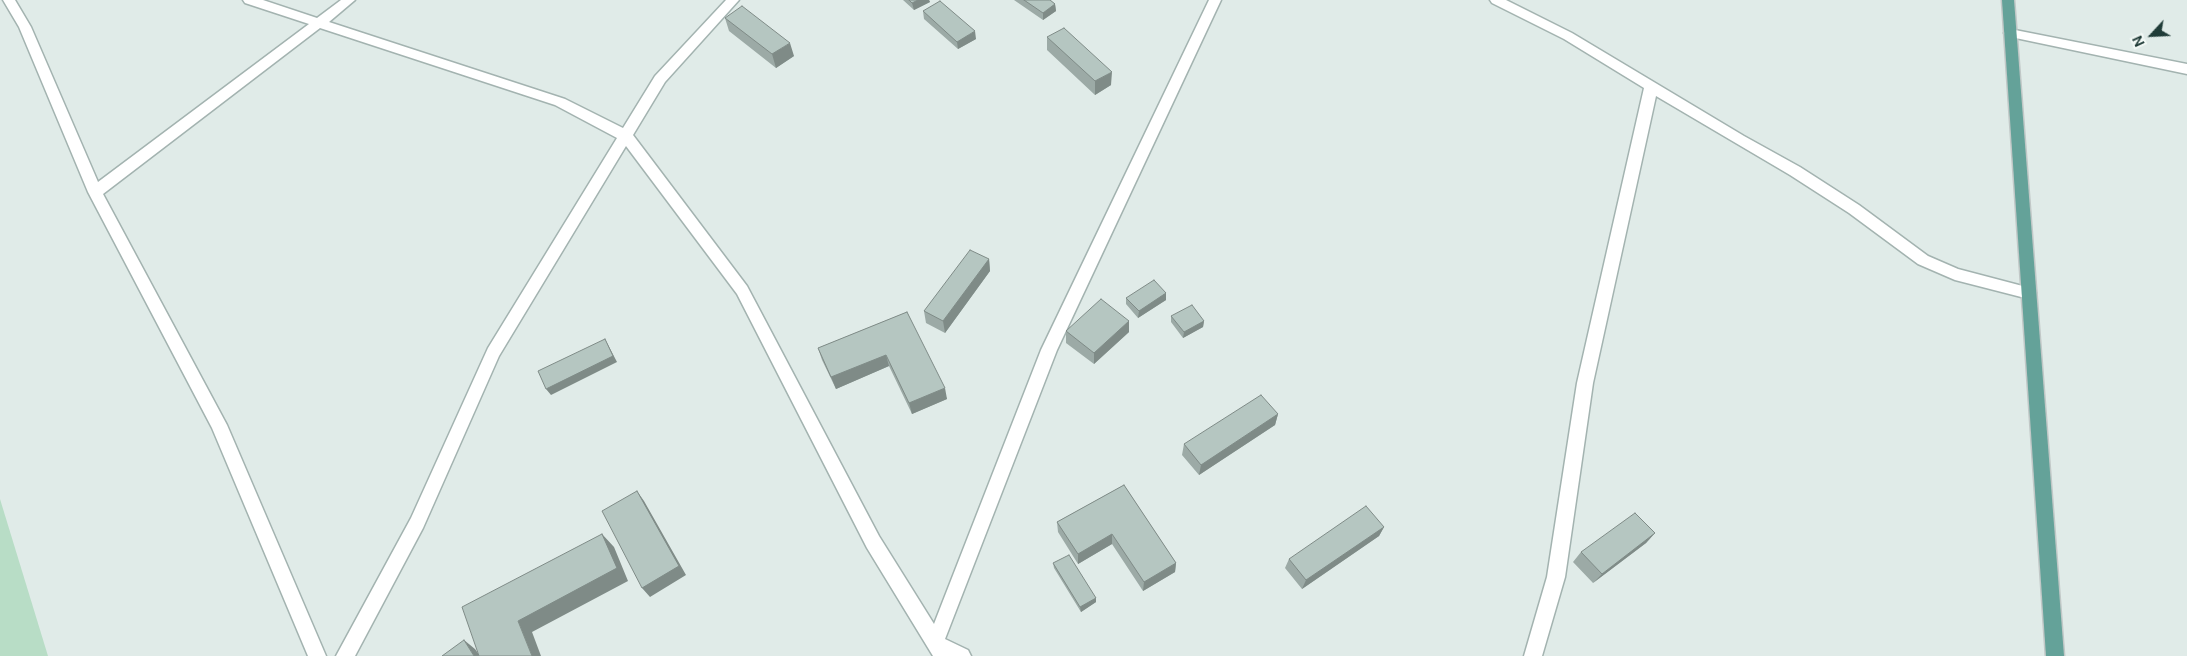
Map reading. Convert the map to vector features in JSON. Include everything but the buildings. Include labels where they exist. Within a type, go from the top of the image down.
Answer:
[{"type":"main road","points":[[2008,0],[2055,656]]},
{"type":"street","points":[[8,0],[25,27],[95,192],[218,425],[317,656]]},
{"type":"street","points":[[249,0],[560,102],[626,136],[742,290],[873,542],[939,649],[962,656]]},
{"type":"street","points":[[95,192],[349,0]]},
{"type":"street","points":[[344,656],[417,523],[493,354],[660,79],[733,0]]},
{"type":"street","points":[[939,649],[1049,350],[1215,0]]},
{"type":"street","points":[[1496,0],[1568,36],[1794,171],[1854,209],[1923,260],[1955,274],[2029,293]]},
{"type":"street","points":[[2010,33],[2187,69]]},
{"type":"street","points":[[1533,656],[1556,577],[1585,383],[1651,87]]},
{"type":"green space","points":[[0,499],[48,656],[0,656]]}]
